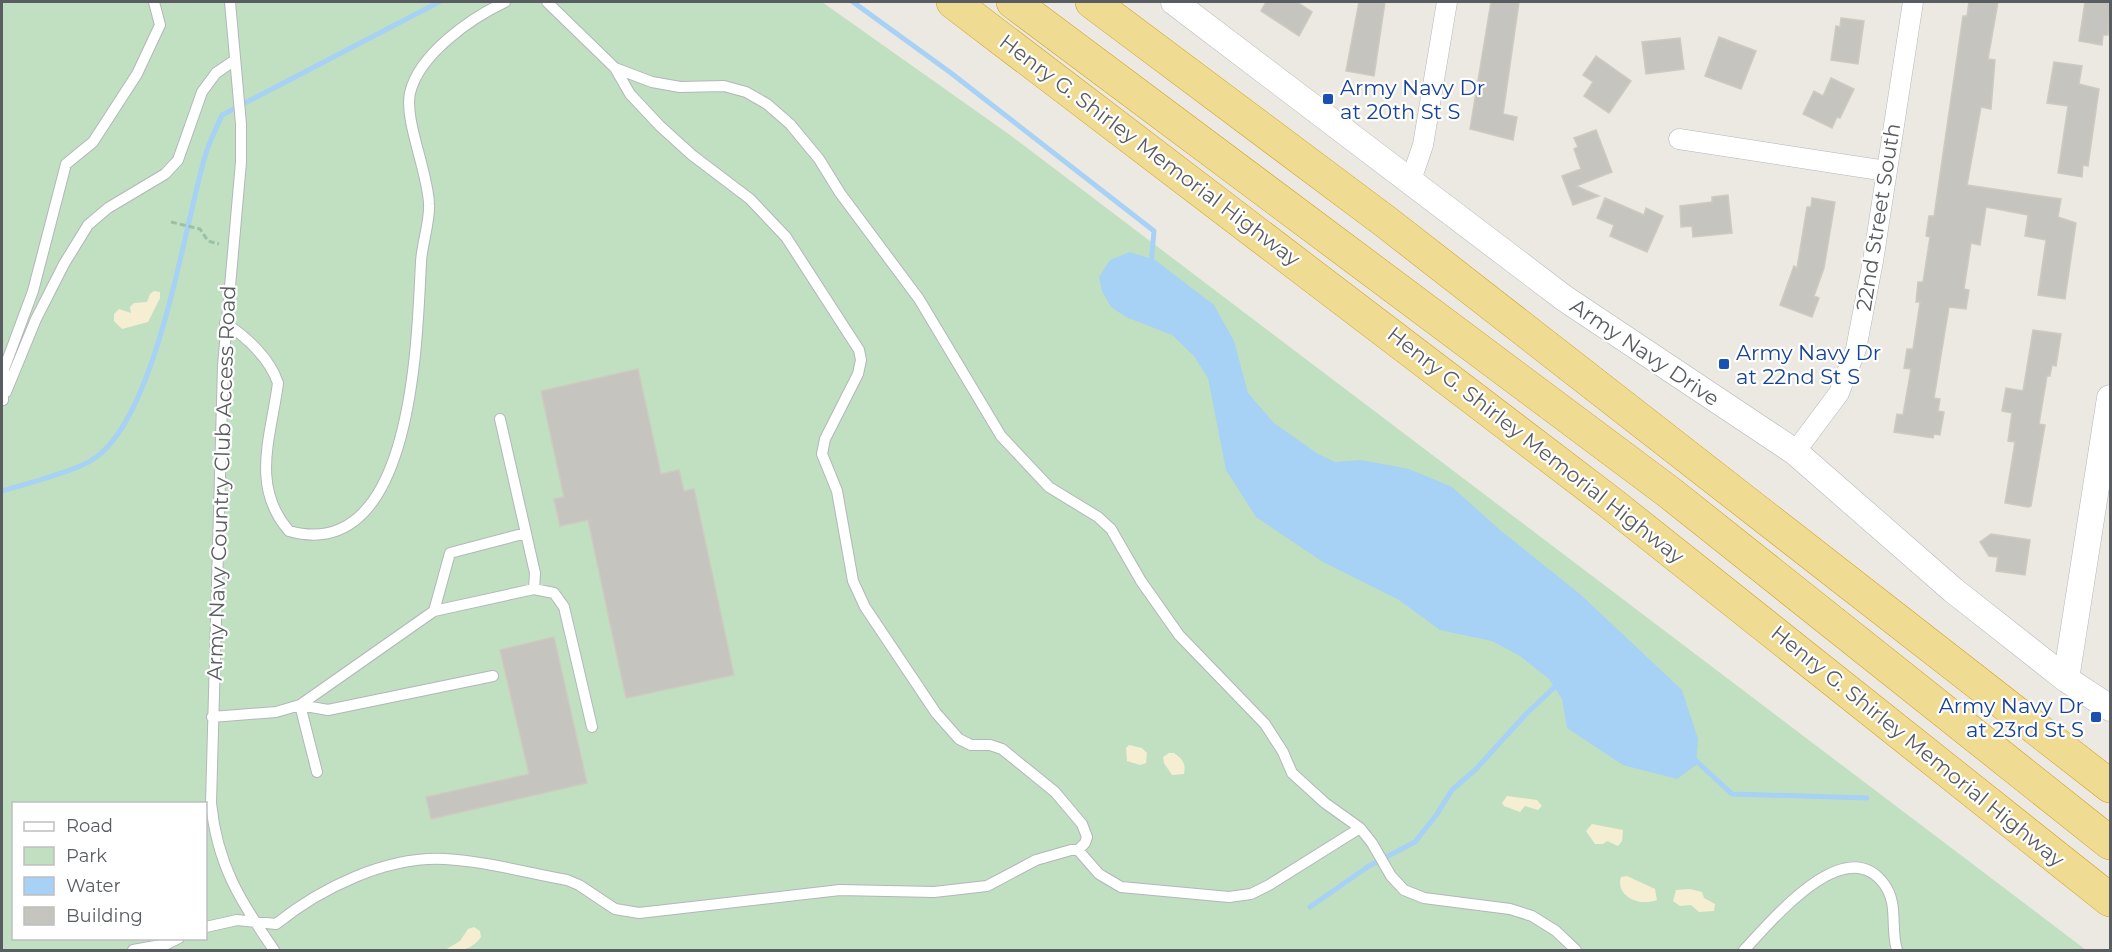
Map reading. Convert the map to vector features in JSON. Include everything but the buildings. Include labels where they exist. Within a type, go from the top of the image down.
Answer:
[{"type":"highway","name":"Henry G. Shirley Memorial Highway","points":[[953,2],[1612,504],[2110,900]]},
{"type":"highway","points":[[1013,2],[1671,493],[2110,843]]},
{"type":"highway","points":[[1092,2],[1386,222],[2110,786]]},
{"type":"street","name":"Army Navy Drive","points":[[1174,2],[1564,297],[1795,452],[1953,590],[2066,679],[2110,708]]},
{"type":"street","points":[[1411,180],[1423,145],[1447,2]]},
{"type":"street","name":"22nd Street South","points":[[1795,452],[1839,393],[1856,349],[1913,2]]},
{"type":"street","points":[[1679,139],[1886,171]]},
{"type":"street","points":[[2066,679],[2103,488],[2110,398]]},
{"type":"lane","points":[[2,402],[4,369],[33,291],[66,164],[93,142],[137,74],[160,25],[154,2]]},
{"type":"lane","name":"Army Navy Country Club Access Road","points":[[230,2],[241,124],[238,200],[225,323],[211,803],[214,836],[242,902],[274,951]]},
{"type":"lane","points":[[225,323],[237,331],[273,369],[278,383],[264,478],[267,497],[276,516],[289,531],[321,536],[362,515],[374,503],[391,469],[416,360],[422,243],[430,206],[424,169],[409,110],[409,95],[415,77],[425,62],[477,16],[505,2]]},
{"type":"lane","points":[[207,927],[237,920],[276,924],[304,902],[330,888],[365,874],[413,861],[444,859],[567,880],[579,885],[615,909],[639,913],[840,890],[934,892],[987,886],[1036,860],[1078,850],[1085,843],[1086,831],[1055,792],[1002,749],[990,745],[971,745],[959,739],[936,713],[865,607],[852,581],[837,491],[822,454],[825,439],[858,374],[861,360],[859,350],[849,332],[814,284],[786,237],[750,199],[692,155],[660,126],[630,94],[615,68],[546,2]]},
{"type":"lane","points":[[2,402],[36,319],[64,264],[88,225],[108,208],[165,174],[178,160],[202,92],[216,73],[235,60]]},
{"type":"lane","points":[[615,68],[652,82],[680,87],[724,86],[746,92],[767,104],[790,124],[819,159],[840,193],[919,299],[1001,436],[1048,487],[1064,499],[1098,517],[1111,529],[1141,581],[1179,635],[1265,724],[1283,752],[1292,773],[1324,802],[1360,828],[1372,843],[1391,876],[1404,890],[1424,898],[1510,909],[1532,916],[1556,931],[1576,951]]},
{"type":"lane","points":[[500,419],[535,573],[534,588]]},
{"type":"lane","points":[[434,612],[450,553],[526,533]]},
{"type":"lane","points":[[212,717],[276,712],[300,705],[335,679],[383,650],[434,612],[534,588],[554,593],[564,607],[592,727]]},
{"type":"lane","points":[[300,705],[328,710],[493,676]]},
{"type":"lane","points":[[300,705],[317,772]]},
{"type":"lane","points":[[1078,850],[1099,874],[1121,887],[1229,897],[1251,894],[1269,885],[1360,828]]},
{"type":"lane","points":[[1744,951],[1809,886],[1834,870],[1850,867],[1870,872],[1884,883],[1894,904],[1892,934],[1897,951]]},
{"type":"lane","points":[[133,951],[177,940]]},
{"type":"path","points":[[171,222],[200,229],[208,241]]},
{"type":"green space","points":[[2,2],[822,2],[1010,135],[2086,950],[2,950]]},
{"type":"sand","points":[[154,291],[160,292],[160,298],[148,322],[122,329],[114,321],[114,314],[119,309],[131,313],[130,307],[134,303],[147,302]]},
{"type":"sand","points":[[1129,745],[1142,748],[1147,753],[1146,763],[1140,765],[1127,761],[1126,748]]},
{"type":"sand","points":[[1174,753],[1182,760],[1185,767],[1184,774],[1172,775],[1163,757]]},
{"type":"sand","points":[[1507,796],[1537,800],[1542,806],[1538,810],[1525,806],[1520,812],[1504,806],[1502,803]]},
{"type":"sand","points":[[1592,824],[1623,830],[1622,841],[1618,846],[1607,841],[1603,844],[1595,844],[1586,831]]},
{"type":"sand","points":[[1627,876],[1655,889],[1657,900],[1637,901],[1625,894],[1620,884],[1621,877]]},
{"type":"sand","points":[[1690,889],[1702,892],[1704,898],[1715,904],[1714,911],[1699,912],[1691,905],[1680,906],[1673,901],[1676,890]]},
{"type":"sand","points":[[474,927],[480,931],[481,937],[473,945],[460,950],[445,950],[460,941],[468,929]]},
{"type":"water","points":[[1130,252],[1155,260],[1214,305],[1234,341],[1248,393],[1274,423],[1318,454],[1335,462],[1361,460],[1409,469],[1452,487],[1500,530],[1581,595],[1682,690],[1698,739],[1696,765],[1677,779],[1623,765],[1567,728],[1562,699],[1549,679],[1520,656],[1492,641],[1440,630],[1399,600],[1323,562],[1256,517],[1226,470],[1208,378],[1194,356],[1172,335],[1126,317],[1111,307],[1102,291],[1099,277],[1110,260]]},
{"type":"waterway","points":[[2,491],[84,464],[92,460],[115,439],[134,406],[151,365],[165,319],[206,153],[222,115],[439,2]]},
{"type":"waterway","points":[[853,2],[951,73],[1154,231],[1151,264]]},
{"type":"waterway","points":[[1310,907],[1369,866],[1415,842],[1452,790],[1476,769],[1527,713],[1560,682]]},
{"type":"waterway","points":[[1693,758],[1732,794],[1867,798]]},
{"type":"place","name":"Army Navy Dr at 20th St S","points":[[1328,99]]},
{"type":"place","name":"Army Navy Dr at 22nd St S","points":[[1724,364]]},
{"type":"place","name":"Army Navy Dr at 23rd St S","points":[[2096,717]]}]
